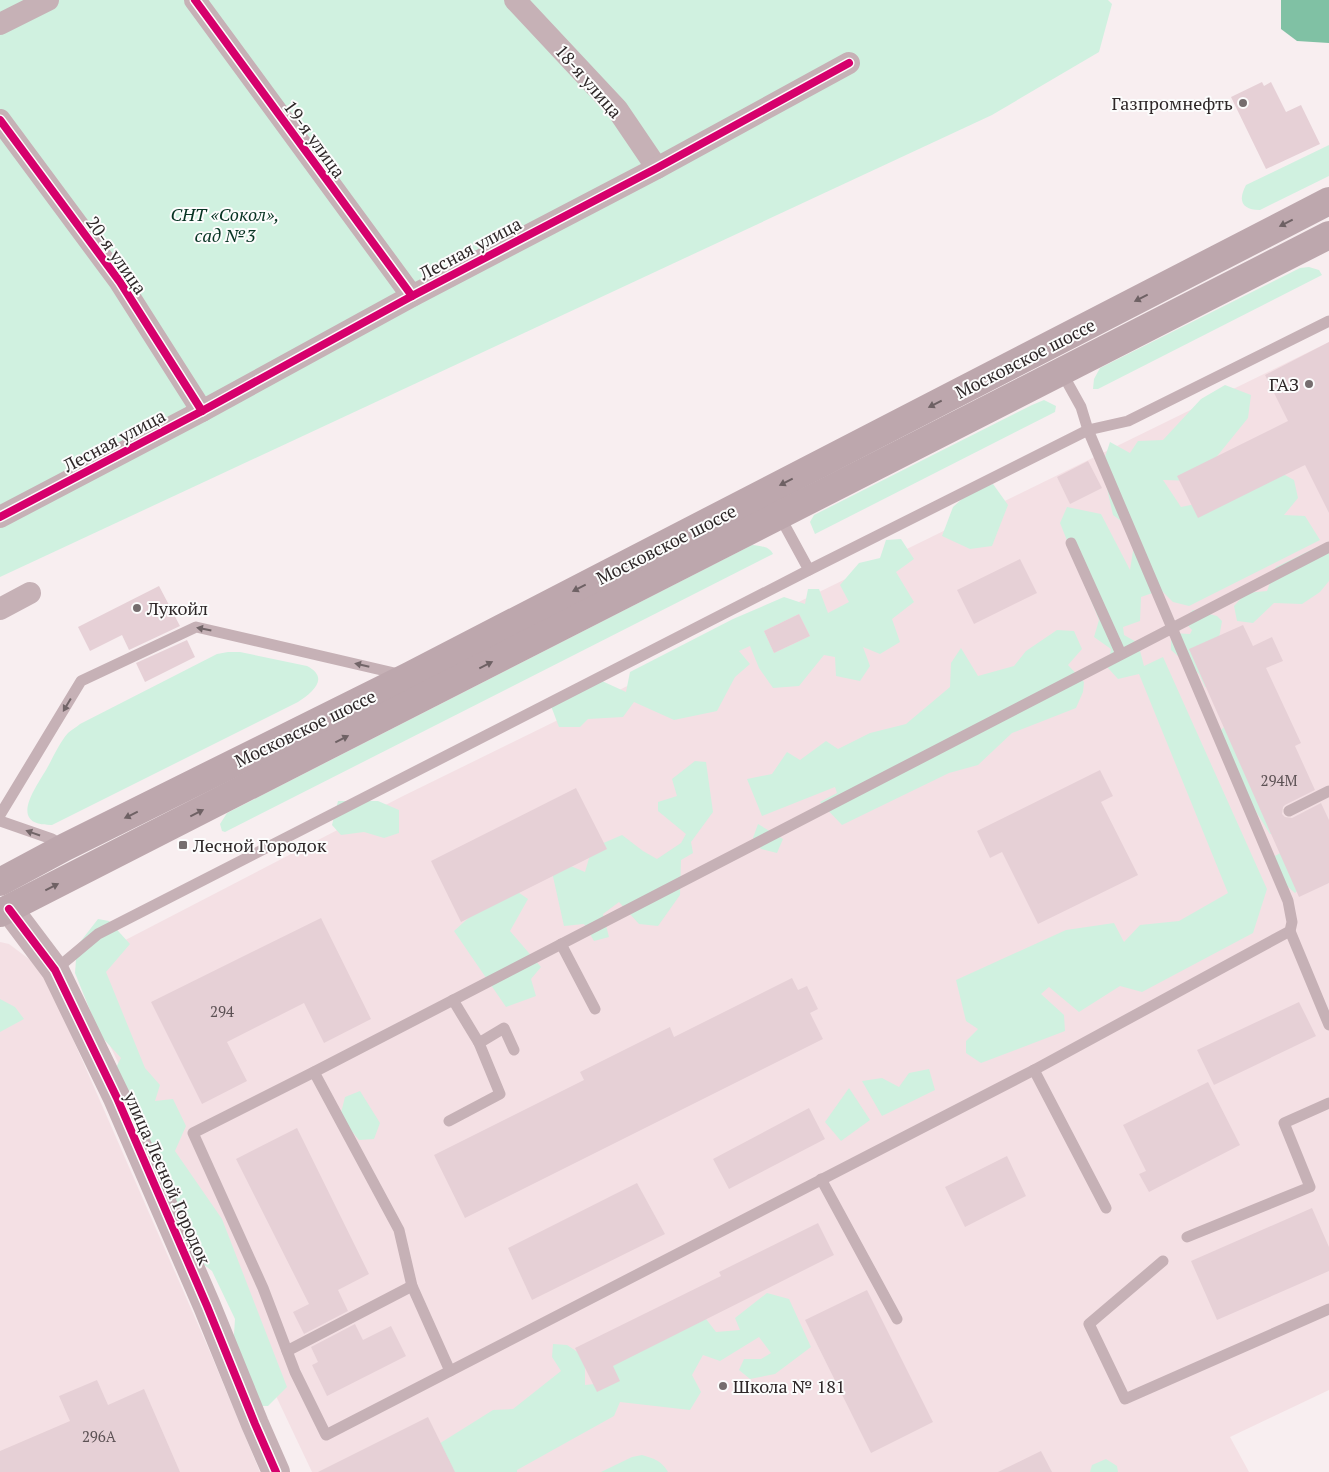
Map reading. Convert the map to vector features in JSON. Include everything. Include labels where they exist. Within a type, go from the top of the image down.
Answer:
[{"type":"main road","name":"Московское шоссе","points":[[0,882],[65,847],[409,676],[1329,201]]},
{"type":"main road","name":"Московское шоссе","points":[[3,908],[1329,236]]},
{"type":"street","points":[[0,24],[48,0]]},
{"type":"street","name":"19-я улица","points":[[195,0],[412,296]]},
{"type":"street","name":"18-я улица","points":[[515,0],[617,109],[657,168]]},
{"type":"street","name":"Лесная улица","points":[[0,517],[202,411],[412,296],[657,168],[849,63]]},
{"type":"street","name":"20-я улица","points":[[0,120],[120,282],[202,411]]},
{"type":"street","points":[[0,609],[30,593]]},
{"type":"street","name":"улица Лесной Городок","points":[[3,908],[55,970],[121,1108],[207,1306],[276,1472]]},
{"type":"lane","points":[[55,970],[98,934],[809,570],[1088,430],[1128,421],[1329,321]]},
{"type":"lane","points":[[1061,371],[1081,407],[1088,430],[1288,901],[1292,922],[1290,931],[1329,1025]]},
{"type":"lane","points":[[779,515],[809,570]]},
{"type":"lane","points":[[1071,544],[1121,654]]},
{"type":"lane","points":[[1290,931],[1034,1070],[326,1435],[287,1351],[263,1288],[193,1133],[1329,547]]},
{"type":"lane","points":[[0,814],[80,682],[196,627],[409,676]]},
{"type":"lane","points":[[1290,811],[1329,791]]},
{"type":"lane","points":[[0,821],[52,839],[65,847]]},
{"type":"lane","points":[[561,944],[595,1008]]},
{"type":"lane","points":[[448,1120],[500,1094],[479,1043],[453,1000]]},
{"type":"lane","points":[[479,1043],[504,1028],[514,1050]]},
{"type":"lane","points":[[1034,1070],[1106,1208]]},
{"type":"lane","points":[[314,1072],[399,1230],[412,1286],[450,1371]]},
{"type":"lane","points":[[1187,1237],[1310,1187],[1284,1123],[1329,1103]]},
{"type":"lane","points":[[821,1179],[897,1319]]},
{"type":"lane","points":[[1163,1261],[1089,1324],[1125,1399],[1329,1309]]},
{"type":"lane","points":[[287,1351],[412,1286]]},
{"type":"shaded area","points":[[1281,0],[1329,0],[1329,43],[1297,41],[1281,29]]},
{"type":"shaded area","points":[[1329,342],[1329,1390],[1230,1437],[1249,1472],[312,1472],[78,978],[83,962],[401,797]]},
{"type":"shaded area","points":[[0,942],[9,944],[29,959],[48,982],[210,1352],[260,1472],[0,1472]]},
{"type":"green space","name":"СНТ «Сокол», сад №3","points":[[0,0],[1108,0],[1112,4],[1099,52],[992,115],[0,577]]},
{"type":"green space","points":[[1329,145],[1329,176],[1260,210],[1254,210],[1245,206],[1242,195],[1246,185]]},
{"type":"green space","points":[[1309,267],[1319,270],[1322,275],[1098,389],[1093,389],[1094,379],[1100,368],[1300,268]]},
{"type":"green space","points":[[1225,385],[1251,395],[1248,418],[1197,481],[1163,480],[1181,507],[1229,497],[1274,469],[1294,480],[1298,498],[1284,515],[1305,516],[1320,540],[1189,606],[1173,602],[1161,590],[1141,597],[1140,621],[1123,627],[1124,635],[1138,643],[1144,666],[1163,657],[1267,889],[1253,933],[1142,992],[1120,986],[1079,1012],[1049,987],[1041,994],[1064,1015],[1065,1031],[981,1063],[966,1053],[966,1041],[978,1029],[966,1021],[956,980],[1066,930],[1114,923],[1124,942],[1140,925],[1179,921],[1228,893],[1139,674],[1118,679],[1108,668],[1111,649],[1094,637],[1099,620],[1060,523],[1067,507],[1101,514],[1130,570],[1136,532],[1113,515],[1102,466],[1110,442],[1130,453],[1138,441],[1163,440],[1201,399]]},
{"type":"green space","points":[[1044,400],[1056,406],[1055,412],[815,534],[810,522],[814,515]]},
{"type":"green space","points":[[993,484],[1008,505],[992,546],[970,549],[942,536],[953,507],[971,491]]},
{"type":"green space","points":[[901,539],[914,559],[896,572],[914,602],[892,619],[900,642],[880,654],[863,647],[870,666],[860,681],[836,676],[835,657],[824,655],[799,686],[773,688],[759,668],[750,646],[739,651],[750,664],[735,677],[717,711],[674,720],[634,702],[623,717],[588,719],[580,727],[559,727],[551,706],[602,681],[626,692],[630,672],[733,619],[784,597],[805,604],[808,589],[819,589],[828,613],[849,602],[840,585],[859,563],[880,558],[886,540]],"holes":[[[799,614],[810,636],[774,653],[764,631]]]},
{"type":"green space","points":[[752,545],[767,548],[773,554],[225,832],[222,831],[220,824],[227,813]]},
{"type":"green space","points":[[1315,548],[1329,553],[1329,581],[1320,592],[1302,604],[1274,603],[1253,623],[1237,621],[1234,606],[1246,593],[1267,591],[1276,567]]},
{"type":"green space","points":[[1193,610],[1217,616],[1222,621],[1219,638],[1221,689],[1205,687],[1199,674],[1171,650],[1171,633],[1190,634],[1192,630],[1183,620]]},
{"type":"green space","points":[[1057,630],[1074,631],[1082,649],[1068,665],[1084,682],[1083,692],[1076,708],[1012,733],[978,765],[949,773],[842,825],[820,802],[837,793],[835,787],[762,816],[747,779],[772,774],[787,752],[800,760],[826,741],[838,749],[870,733],[906,724],[950,687],[951,663],[961,648],[978,676],[1014,666],[1026,651]]},
{"type":"green space","points":[[240,652],[307,666],[317,675],[317,685],[298,702],[52,825],[39,824],[31,820],[28,813],[28,805],[31,796],[69,732],[80,724],[217,654]]},
{"type":"green space","points":[[1226,725],[1282,832],[1270,834],[1248,799],[1220,731]]},
{"type":"green space","points":[[695,761],[706,762],[713,812],[691,842],[693,853],[681,860],[680,895],[658,926],[639,924],[619,902],[603,914],[609,937],[594,941],[584,924],[564,926],[552,872],[561,862],[585,872],[592,848],[622,835],[657,859],[681,843],[686,834],[658,811],[658,802],[677,796],[672,779]]},
{"type":"green space","points":[[338,801],[378,801],[399,810],[399,833],[384,838],[364,832],[341,835],[332,825]]},
{"type":"green space","points":[[758,824],[783,839],[777,853],[761,849],[753,838]]},
{"type":"green space","points":[[1289,848],[1309,880],[1295,893],[1271,872],[1275,856]]},
{"type":"green space","points":[[506,884],[528,899],[510,931],[541,967],[531,979],[536,996],[506,1007],[454,931]]},
{"type":"green space","points":[[98,919],[109,921],[130,944],[106,972],[145,1068],[160,1085],[155,1101],[173,1099],[186,1126],[175,1151],[222,1219],[287,1387],[268,1406],[260,1406],[231,1378],[235,1319],[212,1271],[185,1250],[107,1085],[121,1058],[100,1035],[75,973],[77,946]]},
{"type":"green space","points":[[0,999],[15,1007],[24,1019],[0,1032]]},
{"type":"green space","points":[[929,1069],[935,1090],[882,1116],[862,1081],[882,1078],[899,1087],[909,1073]]},
{"type":"green space","points":[[849,1088],[870,1120],[841,1141],[825,1122]]},
{"type":"green space","points":[[360,1091],[380,1123],[374,1139],[359,1140],[340,1117],[345,1097]]},
{"type":"green space","points":[[767,1293],[789,1299],[811,1347],[775,1374],[750,1379],[739,1370],[744,1359],[761,1359],[771,1353],[759,1337],[720,1361],[703,1355],[692,1375],[701,1392],[690,1410],[620,1402],[614,1416],[517,1470],[517,1472],[424,1472],[426,1452],[493,1410],[513,1409],[561,1371],[552,1357],[553,1344],[567,1345],[585,1357],[585,1385],[604,1383],[600,1364],[700,1311],[716,1332],[740,1330],[735,1318]]},
{"type":"green space","points":[[642,1455],[657,1460],[668,1472],[601,1472],[632,1457]]},
{"type":"green space","points":[[1106,1459],[1117,1466],[1118,1472],[1090,1472],[1092,1465]]},
{"type":"building","points":[[1262,82],[1264,86],[1271,82],[1286,112],[1301,105],[1320,144],[1266,169],[1231,97]]},
{"type":"building","points":[[1329,342],[1329,513],[1305,465],[1198,518],[1177,476],[1288,421],[1265,375]]},
{"type":"building","points":[[1088,461],[1102,488],[1070,504],[1057,477]]},
{"type":"building","points":[[1020,559],[1037,593],[974,624],[957,590]]},
{"type":"building","points":[[159,586],[180,626],[129,650],[122,635],[90,651],[78,627]]},
{"type":"building","points":[[799,614],[810,636],[774,653],[764,631]]},
{"type":"building","points":[[1243,625],[1253,646],[1272,637],[1283,661],[1266,668],[1301,743],[1295,746],[1315,790],[1285,805],[1282,814],[1285,817],[1292,818],[1321,803],[1329,820],[1329,883],[1299,897],[1189,649]]},
{"type":"building","points":[[187,640],[195,657],[145,682],[136,663]]},
{"type":"building","points":[[1100,770],[1113,796],[1101,802],[1138,875],[1038,924],[1002,852],[990,858],[977,831]]},
{"type":"building","points":[[576,788],[607,849],[461,922],[431,861]]},
{"type":"building","points":[[321,918],[371,1019],[324,1043],[304,1003],[227,1042],[247,1081],[202,1104],[151,1002]]},
{"type":"building","points":[[792,978],[798,990],[807,986],[818,1009],[810,1013],[823,1039],[465,1218],[434,1155],[584,1080],[580,1072],[670,1027],[674,1037]]},
{"type":"building","points":[[1299,1002],[1316,1036],[1214,1085],[1197,1050]]},
{"type":"building","points":[[1208,1082],[1240,1145],[1149,1192],[1139,1174],[1146,1171],[1123,1125]]},
{"type":"building","points":[[809,1108],[825,1139],[729,1189],[713,1159]]},
{"type":"building","points":[[297,1128],[369,1274],[338,1290],[348,1311],[304,1334],[293,1312],[309,1304],[236,1159]]},
{"type":"building","points":[[1007,1156],[1026,1196],[965,1227],[945,1187]]},
{"type":"building","points":[[637,1183],[665,1234],[532,1300],[508,1248]]},
{"type":"building","points":[[1312,1208],[1329,1247],[1329,1271],[1217,1320],[1191,1261]]},
{"type":"building","points":[[818,1223],[834,1255],[613,1366],[620,1381],[597,1392],[575,1348],[721,1276],[719,1272]]},
{"type":"building","points":[[867,1290],[933,1422],[871,1453],[805,1320]]},
{"type":"building","points":[[355,1324],[363,1340],[391,1326],[406,1356],[327,1396],[312,1365],[318,1362],[311,1347]]},
{"type":"building","points":[[97,1380],[108,1405],[144,1389],[180,1472],[0,1472],[0,1451],[70,1421],[59,1396]]},
{"type":"building","points":[[428,1417],[455,1472],[318,1472]]},
{"type":"building","points":[[1041,1451],[1052,1472],[998,1472]]},
{"type":"cycle path","points":[[195,0],[412,296]]},
{"type":"cycle path","points":[[0,517],[202,411],[412,296],[657,168],[849,63]]},
{"type":"cycle path","points":[[0,120],[120,282],[202,411]]},
{"type":"cycle path","points":[[9,909],[55,970],[117,1098],[276,1472]]},
{"type":"place","name":"Газпромнефть","points":[[1243,103]]},
{"type":"place","name":"ГАЗ","points":[[1309,384]]},
{"type":"place","name":"Лукойл","points":[[137,608]]},
{"type":"place","name":"Лесной Городок","points":[[183,845]]},
{"type":"place","name":"Школа № 181","points":[[723,1386]]}]
